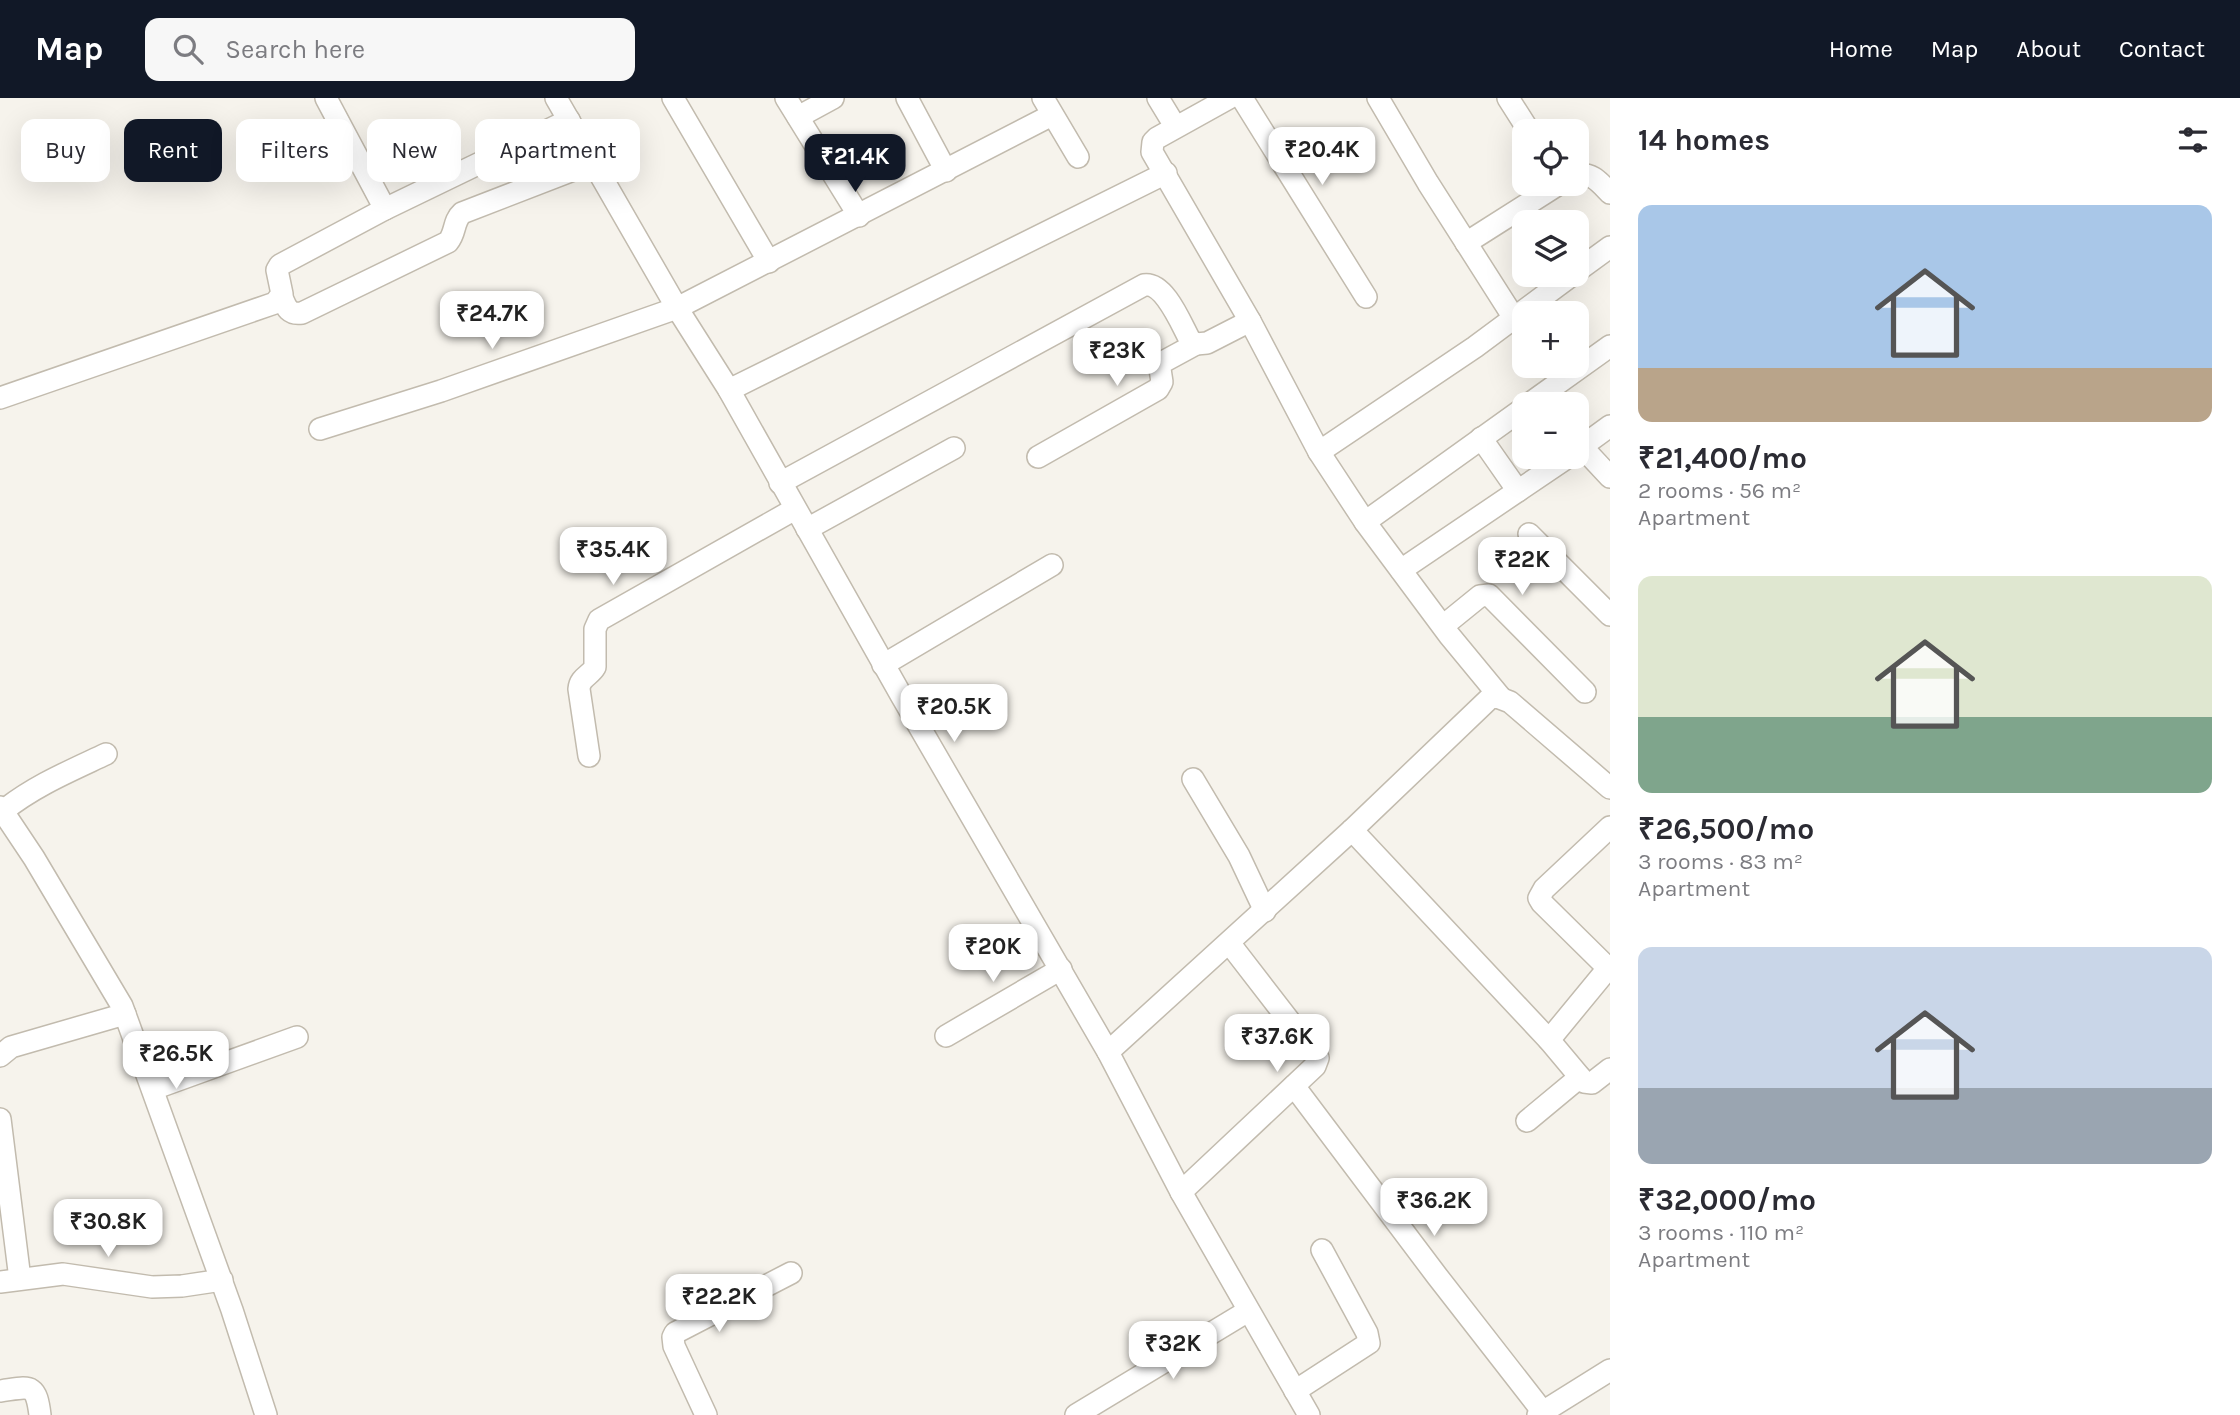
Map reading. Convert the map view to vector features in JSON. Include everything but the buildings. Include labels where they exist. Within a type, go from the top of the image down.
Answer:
[{"type":"street","points":[[326,98],[385,209]]},
{"type":"street","points":[[556,98],[568,119]]},
{"type":"street","points":[[673,98],[769,262]]},
{"type":"street","points":[[786,98],[859,216]]},
{"type":"street","points":[[799,117],[833,98]]},
{"type":"street","points":[[907,98],[946,171]]},
{"type":"street","points":[[1158,98],[1175,126]]},
{"type":"street","points":[[1229,98],[1175,126],[1157,138],[1151,148],[1250,321],[1319,452],[1365,522],[1501,698]]},
{"type":"street","points":[[1242,98],[1366,297]]},
{"type":"street","points":[[1378,98],[1427,183],[1512,315]]},
{"type":"street","points":[[1508,98],[1521,119]]},
{"type":"street","points":[[320,429],[442,391],[677,308],[946,171],[1048,107],[1079,157]]},
{"type":"street","points":[[0,398],[275,303],[282,289],[277,270],[280,265],[385,209],[475,165]]},
{"type":"street","points":[[729,390],[1166,173]]},
{"type":"street","points":[[1589,176],[1594,177],[1610,194]]},
{"type":"street","points":[[281,295],[289,312],[302,313],[447,242],[454,234],[456,219],[462,213],[542,182]]},
{"type":"street","points":[[605,182],[677,308],[729,390],[883,665],[1108,1052],[1181,1192],[1309,1415]]},
{"type":"street","points":[[1466,243],[1540,196]]},
{"type":"street","points":[[1589,262],[1610,247]]},
{"type":"street","points":[[780,483],[1144,285],[1151,284],[1162,291],[1196,344]]},
{"type":"street","points":[[1537,301],[1556,287]]},
{"type":"street","points":[[1319,452],[1512,319]]},
{"type":"street","points":[[1038,457],[1157,389],[1163,382],[1161,363],[1196,344],[1207,343],[1250,321]]},
{"type":"street","points":[[1546,392],[1610,346]]},
{"type":"street","points":[[1365,522],[1512,416]]},
{"type":"street","points":[[1589,441],[1610,426]]},
{"type":"street","points":[[1481,438],[1518,491]]},
{"type":"street","points":[[807,529],[954,448]]},
{"type":"street","points":[[1589,461],[1610,477]]},
{"type":"street","points":[[1401,570],[1549,469]]},
{"type":"street","points":[[589,756],[579,689],[582,679],[595,667],[595,629],[598,620],[795,509]]},
{"type":"street","points":[[1530,534],[1610,615]]},
{"type":"street","points":[[883,665],[1052,565]]},
{"type":"street","points":[[1443,626],[1480,596],[1489,595],[1585,692]]},
{"type":"street","points":[[1108,1052],[1230,944],[1486,700],[1497,697],[1510,702],[1610,788]]},
{"type":"street","points":[[106,754],[42,785],[1,809],[34,858],[125,1014],[222,1280],[265,1415]]},
{"type":"street","points":[[1193,779],[1239,856],[1265,911]]},
{"type":"street","points":[[1352,830],[1549,1040],[1584,1082],[1592,1083],[1610,1069]]},
{"type":"street","points":[[1549,1040],[1609,967],[1539,898],[1544,889],[1606,841]]},
{"type":"street","points":[[1181,1192],[1315,1066],[1318,1058],[1230,944]]},
{"type":"street","points":[[946,1036],[1060,969]]},
{"type":"street","points":[[0,1056],[11,1047],[125,1014]]},
{"type":"street","points":[[153,1089],[298,1037]]},
{"type":"street","points":[[1527,1121],[1580,1077]]},
{"type":"street","points":[[1294,1086],[1541,1413],[1610,1370]]},
{"type":"street","points":[[0,1119],[10,1281],[63,1274],[166,1287],[222,1280]]},
{"type":"street","points":[[1296,1391],[1369,1343],[1367,1333],[1322,1250]]},
{"type":"street","points":[[706,1415],[674,1346],[675,1333],[791,1273]]},
{"type":"street","points":[[1076,1415],[1248,1311]]},
{"type":"street","points":[[0,1391],[32,1389],[37,1394],[40,1415]]}]
